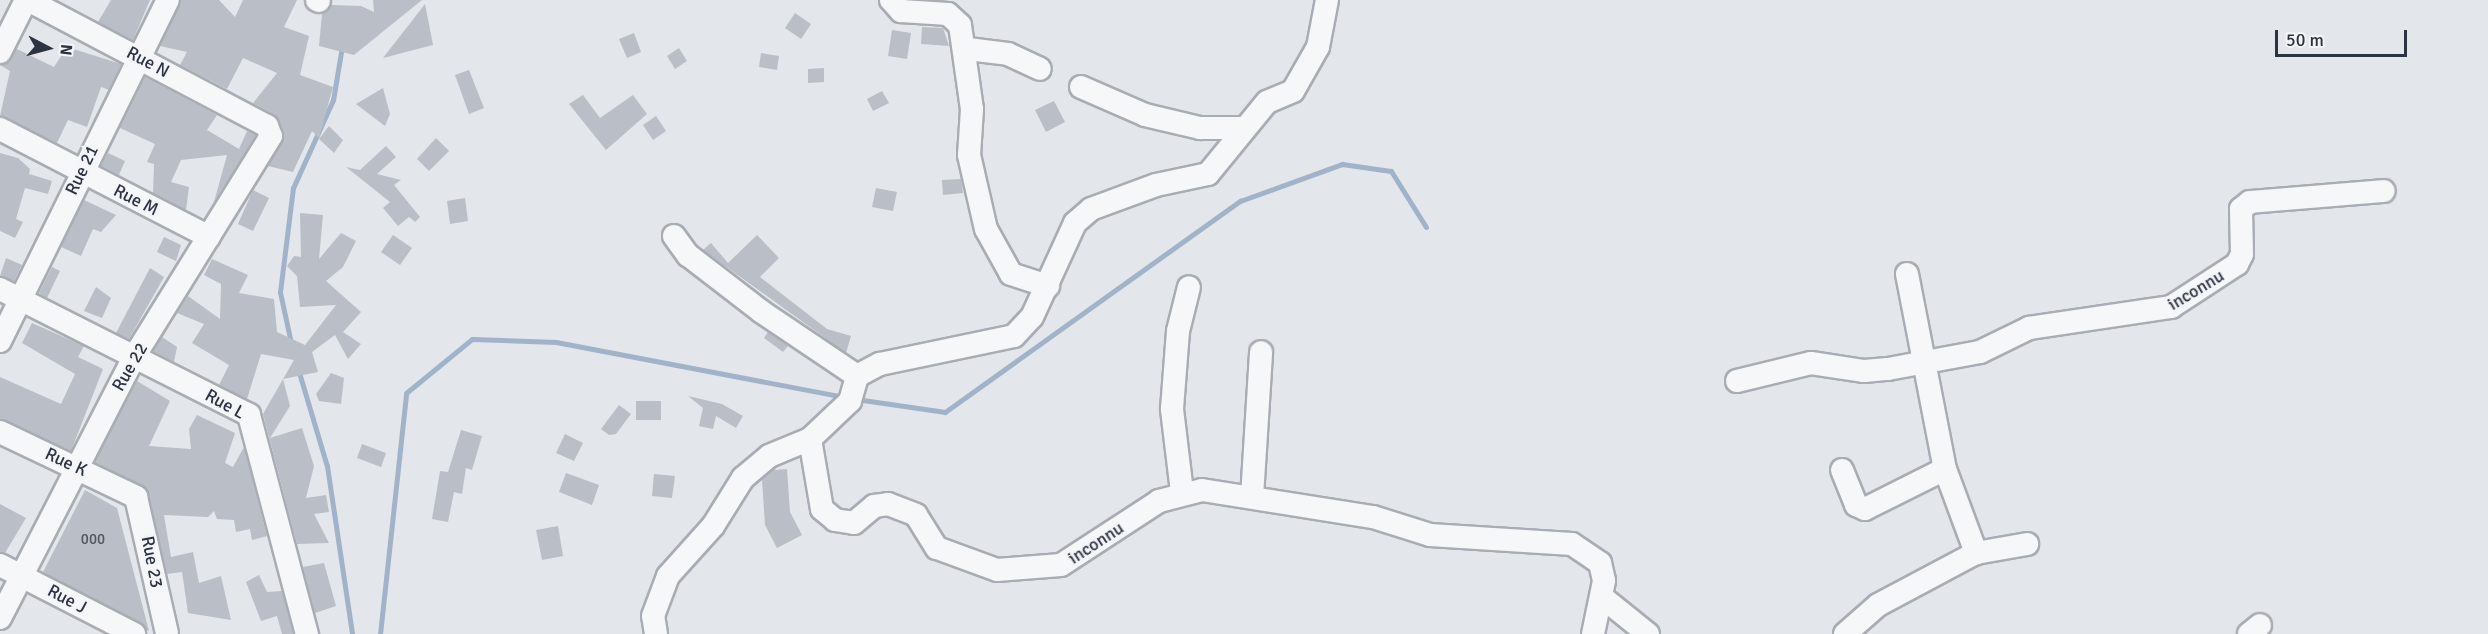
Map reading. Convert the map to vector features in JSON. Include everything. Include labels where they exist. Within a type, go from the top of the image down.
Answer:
[{"type":"street","points":[[0,52],[27,0]]},
{"type":"street","name":"Rue N","points":[[27,0],[139,56],[267,126]]},
{"type":"street","name":"Rue 21","points":[[0,341],[80,172],[168,0]]},
{"type":"street","points":[[891,0],[901,11],[953,16],[968,49],[969,155],[986,229],[1011,274],[1048,286]]},
{"type":"street","points":[[656,634],[653,616],[668,576],[713,526],[743,478],[769,456],[810,439],[854,386],[880,364],[1014,336],[1048,286],[1075,223],[1091,209],[1156,185],[1208,174],[1243,128],[1267,102],[1293,91],[1302,80],[1325,25],[1327,0]]},
{"type":"street","points":[[968,49],[1008,54],[1040,69]]},
{"type":"street","points":[[1082,87],[1146,115],[1200,128],[1243,128]]},
{"type":"street","name":"Rue 22","points":[[0,618],[75,465],[134,357],[271,136],[267,126]]},
{"type":"street","name":"Rue M","points":[[0,129],[209,237]]},
{"type":"street","name":"inconnu","points":[[1737,381],[1811,363],[1864,371],[1923,363],[1980,352],[2029,328],[2171,308],[2237,264],[2242,254],[2241,209],[2250,202],[2384,191]]},
{"type":"street","points":[[674,236],[688,255],[854,386]]},
{"type":"street","points":[[1907,274],[1946,469],[1976,553]]},
{"type":"street","points":[[1182,492],[1172,409],[1178,331],[1189,287]]},
{"type":"street","name":"Rue L","points":[[0,289],[249,415],[307,634]]},
{"type":"street","points":[[1252,497],[1261,352]]},
{"type":"street","name":"Rue K","points":[[0,432],[75,465],[132,494]]},
{"type":"street","name":"inconnu","points":[[810,439],[822,509],[835,520],[854,523],[874,506],[888,504],[916,515],[937,548],[997,570],[1061,566],[1160,501],[1182,492],[1252,497],[1373,517],[1430,535],[1572,544],[1600,563],[1602,597],[1593,634]]},
{"type":"street","points":[[1842,470],[1856,505],[1865,509],[1946,469]]},
{"type":"street","name":"Rue 23","points":[[132,494],[141,506],[167,634]]},
{"type":"street","points":[[1845,634],[1878,605],[1976,553],[2027,544]]},
{"type":"street","name":"Rue J","points":[[0,566],[22,575],[134,634]]},
{"type":"street","points":[[1602,597],[1648,634]]},
{"type":"building","points":[[111,0],[150,0],[133,40],[98,22]]},
{"type":"building","points":[[181,0],[219,0],[235,17],[243,0],[297,0],[284,27],[309,36],[300,75],[333,87],[319,138],[312,131],[293,172],[268,166],[284,131],[274,115],[253,103],[277,73],[243,58],[227,89],[180,65],[187,52],[160,46]]},
{"type":"building","points":[[373,0],[422,0],[354,55],[319,46],[322,14],[331,5],[361,6],[374,12]]},
{"type":"building","points":[[425,4],[433,45],[383,58]]},
{"type":"building","points":[[795,13],[811,24],[801,39],[785,28]]},
{"type":"building","points":[[922,27],[943,28],[949,46],[921,44]]},
{"type":"building","points":[[892,30],[911,33],[907,59],[888,56]]},
{"type":"building","points":[[634,33],[641,52],[627,58],[619,39]]},
{"type":"building","points":[[67,47],[121,64],[109,90],[101,87],[87,127],[68,120],[57,143],[0,116],[10,71],[0,65],[17,49],[54,67]]},
{"type":"building","points":[[679,48],[687,61],[675,69],[667,56]]},
{"type":"building","points":[[761,53],[779,56],[777,70],[759,67]]},
{"type":"building","points":[[824,68],[824,82],[808,83],[808,69]]},
{"type":"building","points":[[469,70],[484,108],[469,114],[455,75]]},
{"type":"building","points":[[145,77],[217,115],[207,130],[239,149],[247,131],[256,135],[214,202],[227,155],[181,160],[171,182],[189,187],[186,210],[153,193],[154,164],[147,162],[155,144],[120,128]]},
{"type":"building","points":[[383,88],[390,114],[385,126],[356,104]]},
{"type":"building","points":[[882,91],[889,103],[873,111],[867,99]]},
{"type":"building","points":[[583,95],[600,118],[633,95],[647,114],[606,150],[569,104]]},
{"type":"building","points":[[1054,101],[1065,122],[1046,132],[1035,110]]},
{"type":"building","points":[[656,116],[666,131],[653,140],[643,125]]},
{"type":"building","points":[[329,126],[343,140],[334,153],[319,139]]},
{"type":"building","points":[[436,138],[449,151],[429,171],[417,159]]},
{"type":"building","points":[[386,146],[396,157],[377,174],[401,180],[394,185],[420,217],[415,222],[409,217],[398,226],[383,208],[390,202],[346,167],[360,170]]},
{"type":"building","points":[[0,153],[18,158],[30,169],[29,174],[52,181],[48,194],[25,188],[16,219],[23,222],[15,238],[0,231]]},
{"type":"building","points":[[108,153],[125,161],[119,175],[101,166]]},
{"type":"building","points":[[961,179],[963,193],[943,195],[942,180]]},
{"type":"building","points":[[876,188],[897,192],[893,211],[872,207]]},
{"type":"building","points":[[253,190],[269,198],[253,231],[238,224]]},
{"type":"building","points":[[465,198],[468,221],[450,224],[447,201]]},
{"type":"building","points":[[84,200],[116,215],[101,232],[93,229],[81,256],[61,247]]},
{"type":"building","points":[[300,213],[323,215],[319,259],[341,233],[356,241],[343,267],[326,281],[361,312],[343,332],[361,344],[348,359],[335,335],[312,352],[318,372],[283,379],[294,360],[261,354],[247,399],[219,385],[229,365],[192,343],[204,324],[177,313],[188,296],[220,319],[221,284],[204,275],[212,259],[248,275],[239,293],[274,299],[277,332],[305,345],[336,305],[300,307],[297,276],[287,266],[294,256],[301,257]]},
{"type":"building","points":[[393,235],[412,248],[400,265],[381,252]]},
{"type":"building","points":[[757,235],[779,258],[760,277],[827,329],[851,336],[846,353],[703,250],[711,243],[728,263]]},
{"type":"building","points":[[164,237],[181,245],[176,261],[157,252]]},
{"type":"building","points":[[6,258],[22,265],[14,281],[0,276]]},
{"type":"building","points":[[52,267],[60,271],[47,298],[39,293]]},
{"type":"building","points":[[150,268],[164,277],[129,339],[116,333]]},
{"type":"building","points":[[96,287],[111,298],[102,318],[84,311]]},
{"type":"building","points":[[32,323],[84,346],[78,357],[103,369],[71,451],[0,419],[0,377],[61,404],[75,374],[22,343]]},
{"type":"building","points":[[768,332],[788,346],[783,352],[764,338]]},
{"type":"building","points":[[162,337],[177,347],[174,362],[153,351]]},
{"type":"building","points":[[331,373],[344,378],[341,404],[319,401],[316,394]]},
{"type":"building","points":[[283,379],[290,406],[270,438],[302,428],[314,466],[306,498],[326,495],[329,512],[314,514],[329,543],[297,544],[263,414]]},
{"type":"building","points":[[137,381],[170,401],[149,446],[191,449],[189,429],[197,415],[235,433],[225,463],[233,467],[244,447],[267,536],[252,540],[250,529],[236,532],[234,520],[217,519],[214,511],[208,517],[164,515],[171,557],[193,552],[199,583],[221,576],[231,620],[188,613],[182,572],[167,574],[147,489],[95,462]]},
{"type":"building","points":[[688,396],[722,404],[743,416],[736,428],[716,416],[713,429],[699,426],[703,408]]},
{"type":"building","points":[[636,401],[661,401],[661,420],[636,420]]},
{"type":"building","points":[[619,405],[631,414],[616,434],[609,435],[601,429]]},
{"type":"building","points":[[461,430],[482,436],[472,470],[466,468],[462,494],[454,492],[448,522],[432,519],[440,471],[448,472]]},
{"type":"building","points":[[565,434],[583,443],[574,461],[556,453]]},
{"type":"building","points":[[362,444],[386,453],[381,467],[357,458]]},
{"type":"building","points":[[787,469],[790,512],[802,535],[777,548],[765,525],[762,480],[773,470]]},
{"type":"building","points":[[566,473],[599,485],[592,505],[559,492]]},
{"type":"building","points":[[654,474],[675,476],[672,498],[652,496]]},
{"type":"building","points":[[85,490],[117,508],[149,631],[43,572]]},
{"type":"building","points":[[0,504],[26,518],[5,553],[0,552]]},
{"type":"building","points":[[558,526],[563,556],[542,560],[536,530]]},
{"type":"building","points":[[324,563],[336,606],[315,613],[303,567]]},
{"type":"building","points":[[259,575],[267,592],[282,591],[293,634],[282,634],[277,616],[261,621],[246,582]]},
{"type":"waterway","points":[[291,343],[280,292],[293,188],[333,100],[342,46]]},
{"type":"waterway","points":[[856,399],[945,412],[1240,201],[1342,164],[1391,171],[1426,227]]},
{"type":"waterway","points":[[380,634],[406,393],[472,339],[556,342],[844,397]]},
{"type":"waterway","points":[[298,369],[327,466],[352,634]]}]
